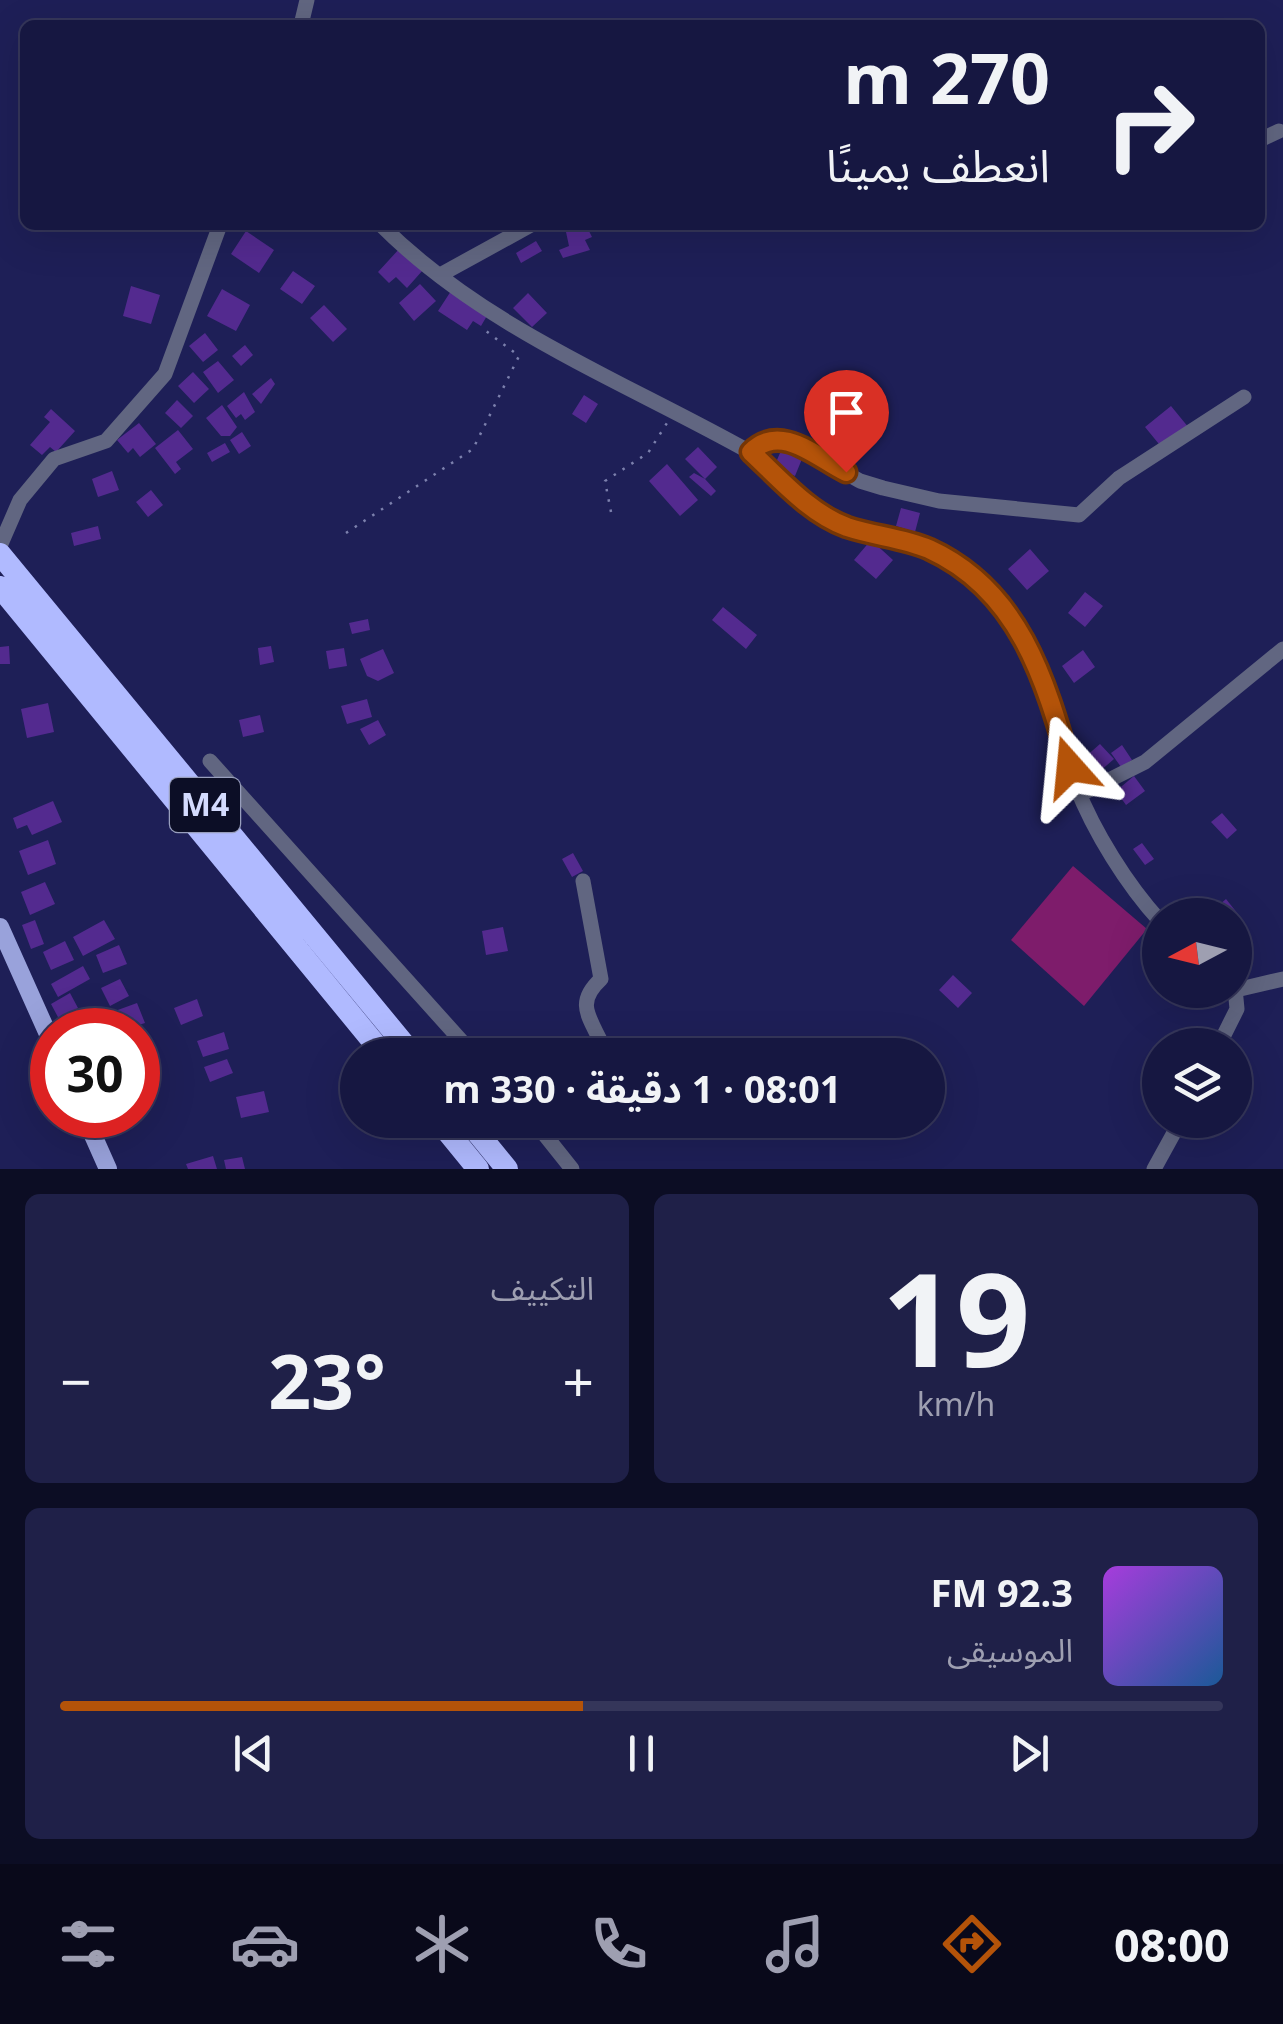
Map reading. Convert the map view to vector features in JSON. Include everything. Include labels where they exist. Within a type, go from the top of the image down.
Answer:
[{"type":"highway","name":"M4","points":[[0,550],[399,1038]]},
{"type":"highway","name":"M4","points":[[0,587],[370,1038]]},
{"type":"highway","points":[[453,1138],[478,1169]]},
{"type":"highway","points":[[482,1138],[508,1169]]},
{"type":"main road","points":[[0,926],[36,1008]]},
{"type":"main road","points":[[94,1138],[108,1169]]},
{"type":"street","points":[[1265,137],[1278,130]]},
{"type":"street","points":[[0,550],[20,500],[54,459],[106,441],[165,374],[218,230]]},
{"type":"street","points":[[387,230],[440,275],[587,371],[751,452],[795,494],[834,522],[934,552],[993,595],[1015,620],[1033,654],[1080,795],[1145,898]]},
{"type":"street","points":[[440,275],[522,230]]},
{"type":"street","points":[[751,452],[765,442],[788,440],[860,480],[897,491],[939,501],[1079,515],[1120,478],[1244,397]]},
{"type":"street","points":[[1080,795],[1145,762],[1283,649]]},
{"type":"street","points":[[210,761],[459,1038]]},
{"type":"street","points":[[583,881],[587,921],[601,963],[601,979],[586,993],[583,1004],[599,1038]]},
{"type":"street","points":[[1252,986],[1283,980]]},
{"type":"street","points":[[549,1138],[572,1169]]},
{"type":"street","points":[[1154,1169],[1171,1138]]},
{"type":"path","points":[[346,533],[473,449],[519,356],[486,331],[491,310]]},
{"type":"path","points":[[611,512],[605,481],[648,453],[673,415]]},
{"type":"shaded area","points":[[1073,866],[1142,925],[1142,935],[1084,1006],[1011,940]]},
{"type":"building","points":[[588,230],[592,237],[585,240],[590,250],[563,258],[559,250],[569,246],[566,232]]},
{"type":"building","points":[[246,231],[274,250],[259,273],[231,254]]},
{"type":"building","points":[[536,241],[542,251],[521,263],[516,253]]},
{"type":"building","points":[[400,248],[423,270],[407,288],[396,277],[389,283],[378,272]]},
{"type":"building","points":[[293,271],[315,286],[302,304],[280,289]]},
{"type":"building","points":[[420,284],[436,301],[414,321],[399,303]]},
{"type":"building","points":[[131,286],[160,295],[151,324],[123,316]]},
{"type":"building","points":[[222,289],[250,305],[236,331],[207,316]]},
{"type":"building","points":[[451,291],[488,314],[481,326],[473,321],[467,330],[438,311]]},
{"type":"building","points":[[528,293],[547,313],[532,327],[513,308]]},
{"type":"building","points":[[324,305],[347,329],[333,342],[310,318]]},
{"type":"building","points":[[205,333],[218,350],[203,362],[189,346]]},
{"type":"building","points":[[245,345],[253,355],[241,366],[232,356]]},
{"type":"building","points":[[218,361],[234,380],[218,393],[203,372]]},
{"type":"building","points":[[193,372],[209,389],[194,403],[178,386]]},
{"type":"building","points":[[271,378],[275,384],[261,404],[252,394]]},
{"type":"building","points":[[244,392],[255,412],[245,420],[241,414],[236,418],[227,406]]},
{"type":"building","points":[[584,395],[598,404],[586,423],[572,414]]},
{"type":"building","points":[[177,400],[193,416],[181,428],[165,413]]},
{"type":"building","points":[[222,405],[237,427],[230,436],[221,436],[206,418]]},
{"type":"building","points":[[1171,406],[1189,428],[1163,449],[1145,427]]},
{"type":"building","points":[[51,409],[75,431],[56,452],[50,447],[42,455],[30,445],[50,422],[44,417]]},
{"type":"building","points":[[139,423],[156,444],[140,457],[133,448],[128,453],[117,440]]},
{"type":"building","points":[[178,430],[193,449],[176,462],[181,469],[175,474],[155,448]]},
{"type":"building","points":[[242,432],[251,446],[239,454],[230,440]]},
{"type":"building","points":[[225,443],[230,452],[212,462],[207,453]]},
{"type":"building","points":[[783,446],[804,454],[795,476],[774,467]]},
{"type":"building","points":[[698,447],[717,467],[705,479],[685,459]]},
{"type":"building","points":[[667,464],[698,500],[680,516],[649,481]]},
{"type":"building","points":[[112,471],[119,490],[98,497],[92,479]]},
{"type":"building","points":[[694,473],[716,491],[711,496],[689,477]]},
{"type":"building","points":[[151,490],[163,505],[148,517],[136,502]]},
{"type":"building","points":[[901,508],[920,513],[915,532],[896,526]]},
{"type":"building","points":[[98,526],[101,539],[74,546],[71,533]]},
{"type":"building","points":[[871,540],[893,560],[876,579],[854,560]]},
{"type":"building","points":[[1030,549],[1049,571],[1027,590],[1008,569]]},
{"type":"building","points":[[1085,592],[1103,606],[1085,627],[1068,613]]},
{"type":"building","points":[[723,607],[757,635],[746,649],[712,620]]},
{"type":"building","points":[[368,619],[370,630],[352,634],[349,623]]},
{"type":"building","points":[[9,646],[10,664],[0,664],[0,647]]},
{"type":"building","points":[[271,646],[274,662],[260,665],[258,648]]},
{"type":"building","points":[[344,648],[347,666],[329,669],[326,651]]},
{"type":"building","points":[[383,649],[394,673],[378,681],[367,676],[360,659]]},
{"type":"building","points":[[1083,650],[1095,667],[1074,683],[1062,666]]},
{"type":"building","points":[[367,699],[372,717],[347,724],[341,706]]},
{"type":"building","points":[[48,703],[54,732],[27,738],[21,709]]},
{"type":"building","points":[[260,715],[264,732],[243,737],[239,720]]},
{"type":"building","points":[[378,720],[386,735],[369,745],[360,729]]},
{"type":"building","points":[[1100,744],[1114,759],[1099,772],[1085,757]]},
{"type":"building","points":[[1122,745],[1132,760],[1121,767],[1111,753]]},
{"type":"building","points":[[1134,776],[1145,791],[1126,805],[1116,791]]},
{"type":"building","points":[[53,801],[62,822],[32,835],[27,825],[17,829],[13,818]]},
{"type":"building","points":[[1222,813],[1237,830],[1227,839],[1211,822]]},
{"type":"building","points":[[48,840],[56,864],[28,875],[19,851]]},
{"type":"building","points":[[1142,843],[1154,859],[1145,865],[1133,849]]},
{"type":"building","points":[[573,853],[583,871],[572,877],[562,859]]},
{"type":"building","points":[[45,882],[55,904],[30,915],[21,892]]},
{"type":"building","points":[[35,920],[44,944],[31,949],[22,925]]},
{"type":"building","points":[[104,920],[115,939],[83,956],[73,937]]},
{"type":"building","points":[[503,927],[508,951],[486,955],[482,931]]},
{"type":"building","points":[[65,941],[74,960],[51,970],[43,952]]},
{"type":"building","points":[[119,945],[127,964],[103,973],[96,955]]},
{"type":"building","points":[[83,966],[90,979],[58,997],[51,984]]},
{"type":"building","points":[[953,975],[972,993],[958,1008],[939,990]]},
{"type":"building","points":[[120,979],[129,996],[110,1006],[101,988]]},
{"type":"building","points":[[70,993],[78,1008],[53,1008],[51,1004]]},
{"type":"building","points":[[197,999],[203,1016],[181,1025],[174,1008]]},
{"type":"building","points":[[224,1032],[229,1049],[203,1057],[197,1041]]},
{"type":"building","points":[[227,1059],[233,1073],[210,1082],[204,1067]]},
{"type":"building","points":[[264,1091],[269,1112],[241,1118],[236,1097]]},
{"type":"building","points":[[213,1156],[217,1169],[188,1169],[186,1164]]},
{"type":"building","points":[[242,1157],[245,1169],[226,1169],[224,1160]]},
{"type":"route","points":[[846,472],[788,440],[765,442],[751,452],[795,494],[834,522],[921,546],[956,565],[993,595],[1015,620],[1033,654],[1070,767]]}]
